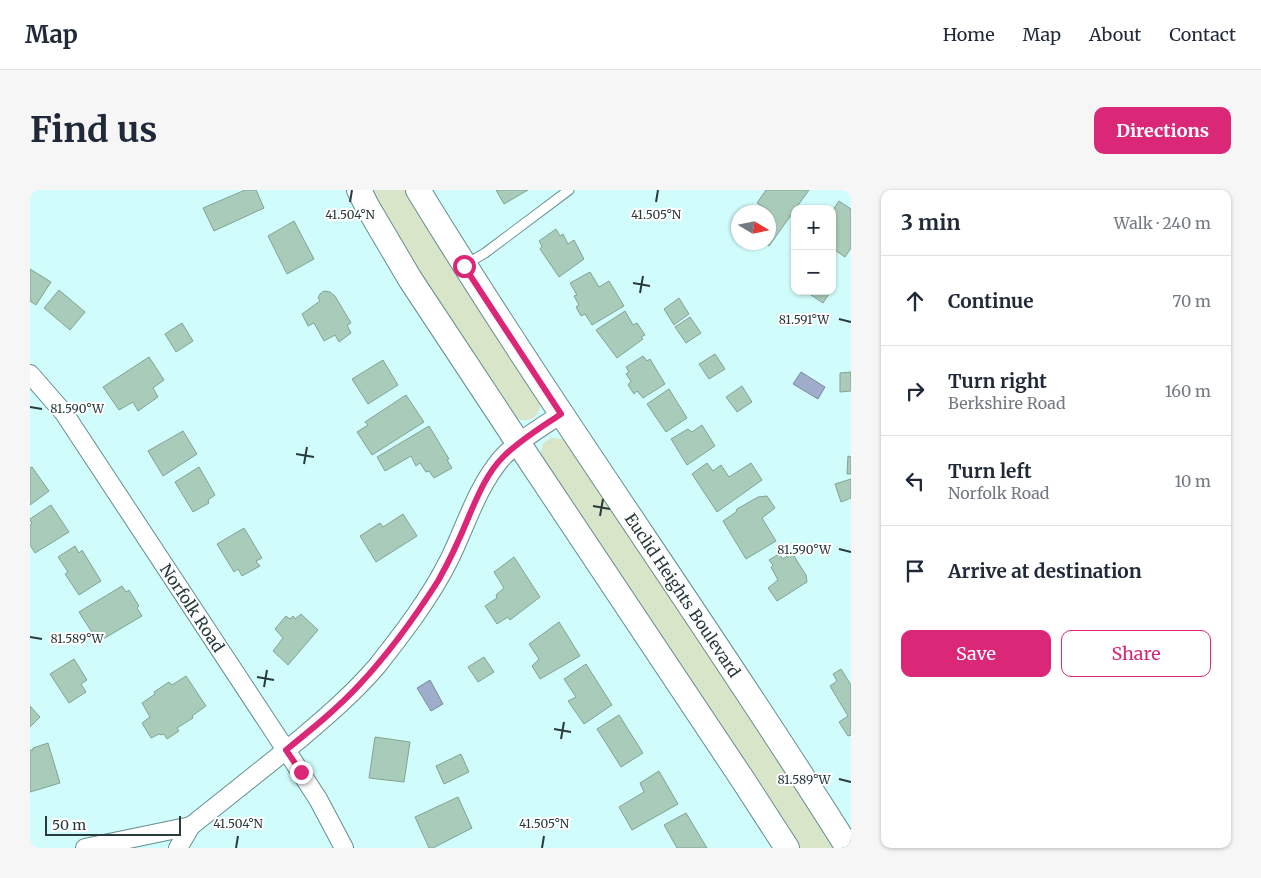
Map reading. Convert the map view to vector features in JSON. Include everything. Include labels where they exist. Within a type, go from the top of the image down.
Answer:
[{"type":"main road","points":[[359,190],[410,279],[787,848]]},
{"type":"main road","name":"Euclid Heights Boulevard","points":[[418,190],[464,266],[745,687],[848,848]]},
{"type":"street","name":"Norfolk Road","points":[[30,374],[64,413],[318,799],[344,848]]},
{"type":"street","points":[[178,848],[191,826],[286,750],[360,685],[402,633],[438,580],[450,559],[478,494],[490,474],[503,457],[518,444],[561,414]]},
{"type":"street","points":[[85,848],[191,826]]},
{"type":"lane","points":[[464,266],[485,253],[569,190]]},
{"type":"green space","points":[[370,190],[408,190],[541,401],[534,418],[526,420],[516,419],[416,269]]},
{"type":"green space","points":[[552,438],[567,439],[837,848],[799,848],[776,810],[541,455],[543,444]]},
{"type":"water","points":[[801,372],[825,387],[818,399],[793,384]]},
{"type":"water","points":[[430,680],[443,704],[431,711],[417,688]]},
{"type":"building","points":[[245,190],[256,190],[264,208],[214,231],[203,208]]},
{"type":"building","points":[[496,190],[528,190],[504,204]]},
{"type":"building","points":[[766,190],[809,190],[798,205],[791,205],[791,215],[776,236],[776,205],[760,205],[757,203]]},
{"type":"building","points":[[839,201],[851,209],[851,248],[845,257],[836,251],[836,205]]},
{"type":"building","points":[[294,221],[314,259],[287,274],[268,236]]},
{"type":"building","points":[[556,229],[560,236],[563,234],[568,244],[574,240],[584,259],[559,277],[540,249],[542,246],[539,241]]},
{"type":"building","points":[[30,269],[51,282],[36,305],[30,301]]},
{"type":"building","points":[[590,272],[599,287],[609,281],[624,306],[592,325],[585,314],[581,316],[576,307],[579,305],[574,296],[577,295],[570,283]]},
{"type":"building","points":[[59,290],[85,312],[70,330],[44,308]]},
{"type":"building","points":[[324,291],[330,292],[335,296],[351,323],[347,325],[351,333],[339,342],[335,335],[324,341],[314,323],[308,326],[302,314],[320,301],[318,298]]},
{"type":"building","points":[[811,295],[828,295],[823,303]]},
{"type":"building","points":[[679,298],[689,314],[674,325],[664,309]]},
{"type":"building","points":[[625,311],[633,325],[637,323],[645,335],[641,337],[643,339],[617,358],[596,330]]},
{"type":"building","points":[[690,317],[701,333],[686,343],[675,327]]},
{"type":"building","points":[[182,323],[193,341],[176,352],[165,334]]},
{"type":"building","points":[[715,354],[725,369],[709,379],[699,364]]},
{"type":"building","points":[[643,356],[647,361],[650,359],[665,384],[643,398],[637,391],[634,394],[628,385],[631,381],[626,374],[629,372],[626,367]]},
{"type":"building","points":[[149,357],[164,380],[153,388],[158,397],[138,411],[133,402],[119,410],[103,387]]},
{"type":"building","points":[[383,360],[398,385],[368,404],[352,379]]},
{"type":"building","points":[[851,372],[851,391],[840,392],[840,373]]},
{"type":"building","points":[[742,386],[752,402],[737,412],[726,397]]},
{"type":"building","points":[[669,389],[687,418],[666,432],[647,404]]},
{"type":"building","points":[[406,395],[424,422],[372,455],[357,432],[368,425],[365,422]]},
{"type":"building","points":[[702,425],[715,446],[687,465],[671,439],[688,429],[692,432]]},
{"type":"building","points":[[429,426],[449,459],[447,460],[452,468],[434,478],[429,471],[426,472],[420,463],[416,466],[411,456],[385,471],[377,457]]},
{"type":"building","points":[[183,431],[197,454],[163,476],[148,451]]},
{"type":"building","points":[[848,456],[851,457],[851,474],[847,474]]},
{"type":"building","points":[[707,463],[713,471],[721,465],[729,477],[751,463],[762,480],[717,512],[692,474]]},
{"type":"building","points":[[32,467],[49,491],[30,505],[30,468]]},
{"type":"building","points":[[199,467],[215,495],[208,500],[209,503],[193,512],[175,482]]},
{"type":"building","points":[[851,479],[851,498],[841,502],[835,484]]},
{"type":"building","points":[[767,496],[775,508],[762,518],[776,541],[746,559],[723,521],[736,512],[737,509],[758,497]]},
{"type":"building","points":[[51,505],[69,532],[35,553],[30,545],[30,525],[32,524],[30,519]]},
{"type":"building","points":[[403,514],[417,536],[376,562],[360,536],[380,523],[383,527]]},
{"type":"building","points":[[244,528],[262,558],[256,561],[260,566],[242,576],[238,569],[234,572],[217,544]]},
{"type":"building","points":[[75,546],[79,553],[82,550],[101,581],[79,595],[65,574],[68,572],[58,557]]},
{"type":"building","points":[[792,553],[806,575],[807,582],[777,601],[768,588],[778,580],[771,567],[773,565],[769,560],[779,554],[783,559]]},
{"type":"building","points":[[514,557],[540,597],[510,620],[508,617],[497,624],[485,606],[497,598],[496,595],[504,588],[494,572]]},
{"type":"building","points":[[122,586],[126,592],[129,590],[139,606],[137,608],[142,616],[98,642],[79,612]]},
{"type":"building","points":[[301,614],[318,630],[288,665],[273,651],[283,638],[275,629],[286,616],[290,619],[293,616],[295,619]]},
{"type":"building","points":[[559,622],[580,656],[540,679],[532,666],[539,659],[529,644]]},
{"type":"building","points":[[484,657],[494,672],[478,682],[468,667]]},
{"type":"building","points":[[74,659],[87,680],[81,684],[86,692],[69,703],[50,674]]},
{"type":"building","points":[[586,664],[612,705],[584,724],[568,701],[576,697],[564,679]]},
{"type":"building","points":[[841,669],[851,685],[851,735],[848,736],[839,722],[848,716],[830,686],[837,681],[833,674]]},
{"type":"building","points":[[186,676],[206,706],[192,716],[193,718],[177,728],[179,731],[167,739],[164,734],[151,738],[142,723],[150,717],[142,703],[169,682],[172,685]]},
{"type":"building","points":[[30,706],[40,717],[30,727]]},
{"type":"building","points":[[619,715],[643,753],[621,767],[597,729]]},
{"type":"building","points":[[375,737],[410,742],[404,782],[369,778]]},
{"type":"building","points":[[48,743],[60,783],[30,792],[30,750]]},
{"type":"building","points":[[461,754],[469,772],[444,784],[436,766]]},
{"type":"building","points":[[659,771],[678,804],[632,830],[619,807],[644,792],[640,783]]},
{"type":"building","points":[[458,797],[472,828],[433,848],[429,848],[415,817]]},
{"type":"building","points":[[686,813],[707,848],[677,848],[664,825]]},
{"type":"route","points":[[301,772],[286,750],[360,685],[402,633],[438,580],[450,559],[478,494],[503,457],[518,444],[561,414],[464,266]]}]
